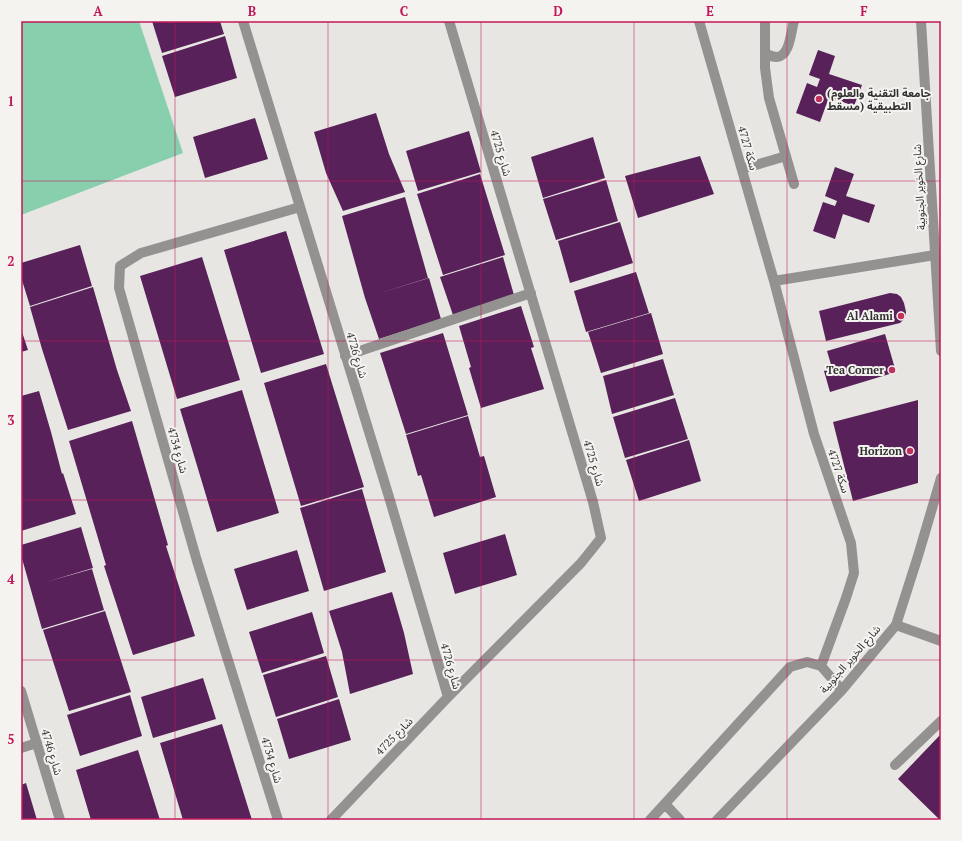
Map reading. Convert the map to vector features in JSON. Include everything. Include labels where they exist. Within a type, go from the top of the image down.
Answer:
[{"type":"street","name":"4726 شارع","points":[[243,21],[448,697]]},
{"type":"street","name":"4725 شارع","points":[[331,820],[448,697],[581,562],[601,538],[593,502],[449,21]]},
{"type":"street","name":"سكة 4727","points":[[699,21],[774,281],[814,434],[851,543],[854,573],[822,666]]},
{"type":"street","points":[[765,21],[765,53],[769,98],[794,184]]},
{"type":"street","points":[[765,53],[776,57],[784,54],[787,49],[794,21]]},
{"type":"street","name":"شارع الخوير الجنوبية","points":[[921,21],[941,351]]},
{"type":"street","points":[[742,169],[786,156]]},
{"type":"street","name":"4734 شارع","points":[[278,820],[197,561],[119,288],[120,266],[141,253],[300,207]]},
{"type":"street","points":[[774,281],[935,255]]},
{"type":"street","points":[[345,356],[531,293]]},
{"type":"street","name":"شارع الخوير الجنوبية","points":[[717,820],[842,690],[896,625],[941,478]]},
{"type":"street","points":[[896,625],[941,641]]},
{"type":"street","points":[[650,820],[790,667],[806,662],[822,666],[842,690]]},
{"type":"street","name":"4746 شارع","points":[[21,691],[60,820]]},
{"type":"street","points":[[895,765],[941,721]]},
{"type":"street","points":[[21,748],[37,744]]},
{"type":"street","points":[[665,804],[680,820]]},
{"type":"green space","points":[[21,21],[139,21],[183,153],[21,215]]},
{"type":"building","points":[[152,21],[220,21],[224,34],[162,53]]},
{"type":"building","points":[[225,36],[237,78],[175,97],[162,56]]},
{"type":"building","points":[[818,50],[835,56],[829,74],[862,85],[854,106],[829,97],[820,122],[796,113],[807,83],[817,87],[820,79],[809,75]]},
{"type":"building","points":[[376,113],[389,154],[405,192],[343,211],[326,173],[314,132]]},
{"type":"building","points":[[255,118],[268,159],[205,178],[193,137]]},
{"type":"building","points":[[469,131],[481,172],[418,191],[406,151]]},
{"type":"building","points":[[593,137],[605,178],[543,198],[531,157]]},
{"type":"building","points":[[700,156],[714,194],[638,218],[625,176]]},
{"type":"building","points":[[835,167],[854,174],[846,196],[875,205],[869,223],[843,214],[835,239],[813,231],[823,202],[835,206],[837,201],[825,196]]},
{"type":"building","points":[[480,174],[505,255],[443,275],[417,194]]},
{"type":"building","points":[[606,180],[618,221],[556,240],[543,199]]},
{"type":"building","points":[[405,197],[428,278],[377,294],[429,278],[441,319],[379,339],[365,298],[342,216]]},
{"type":"building","points":[[620,222],[633,263],[570,283],[558,241]]},
{"type":"building","points":[[286,231],[324,354],[261,373],[224,250]]},
{"type":"building","points":[[80,245],[92,286],[30,306],[21,277],[21,263]]},
{"type":"building","points":[[202,257],[240,380],[177,399],[140,276]]},
{"type":"building","points":[[503,257],[514,295],[453,315],[440,277]]},
{"type":"building","points":[[636,272],[649,313],[586,332],[574,291]]},
{"type":"building","points":[[93,287],[117,370],[131,411],[68,430],[30,307]]},
{"type":"building","points":[[890,293],[897,294],[901,297],[904,303],[906,312],[905,318],[900,323],[826,341],[819,311]]},
{"type":"building","points":[[521,306],[534,347],[531,348],[544,389],[481,408],[469,368],[471,367],[459,326]]},
{"type":"building","points":[[651,313],[663,354],[601,373],[588,332]]},
{"type":"building","points":[[21,329],[28,350],[21,352]]},
{"type":"building","points":[[443,333],[468,415],[406,434],[380,353]]},
{"type":"building","points":[[885,334],[896,372],[830,392],[824,371],[832,368],[827,351]]},
{"type":"building","points":[[663,359],[674,395],[612,414],[603,376]]},
{"type":"building","points":[[326,364],[364,487],[301,506],[264,383]]},
{"type":"building","points":[[242,390],[279,513],[217,532],[180,409]]},
{"type":"building","points":[[39,391],[62,474],[63,473],[76,514],[21,531],[21,396]]},
{"type":"building","points":[[675,398],[688,439],[625,458],[613,417]]},
{"type":"building","points":[[918,400],[918,483],[853,501],[833,422]]},
{"type":"building","points":[[468,416],[480,457],[484,456],[496,497],[434,517],[421,475],[418,476],[406,435]]},
{"type":"building","points":[[132,421],[168,545],[166,546],[195,636],[133,655],[104,566],[106,565],[69,441]]},
{"type":"building","points":[[689,440],[701,481],[639,501],[626,460]]},
{"type":"building","points":[[362,489],[386,572],[324,591],[300,508]]},
{"type":"building","points":[[81,527],[93,568],[46,582],[92,569],[104,610],[42,629],[21,555],[21,545]]},
{"type":"building","points":[[505,534],[517,575],[455,594],[443,553]]},
{"type":"building","points":[[297,550],[309,591],[247,610],[234,569]]},
{"type":"building","points":[[392,592],[404,633],[413,674],[350,694],[342,652],[329,611]]},
{"type":"building","points":[[105,611],[131,692],[69,711],[43,630]]},
{"type":"building","points":[[312,612],[324,653],[262,673],[249,632]]},
{"type":"building","points":[[326,656],[338,697],[276,717],[263,675]]},
{"type":"building","points":[[203,678],[216,719],[153,738],[141,697]]},
{"type":"building","points":[[130,695],[142,736],[80,756],[67,715]]},
{"type":"building","points":[[339,699],[351,740],[289,759],[277,719]]},
{"type":"building","points":[[222,724],[252,820],[183,820],[160,743]]},
{"type":"building","points":[[941,734],[941,820],[940,820],[898,779]]},
{"type":"building","points":[[138,750],[160,820],[91,820],[76,770]]},
{"type":"building","points":[[26,783],[37,820],[21,820],[21,785]]},
{"type":"place","name":"(جامعة التقنية والعلوم التطبيقية (مسقط","points":[[819,99]]},
{"type":"place","name":"Al Alami","points":[[901,316]]},
{"type":"place","name":"Tea Corner","points":[[892,370]]},
{"type":"place","name":"Horizon","points":[[910,451]]}]
